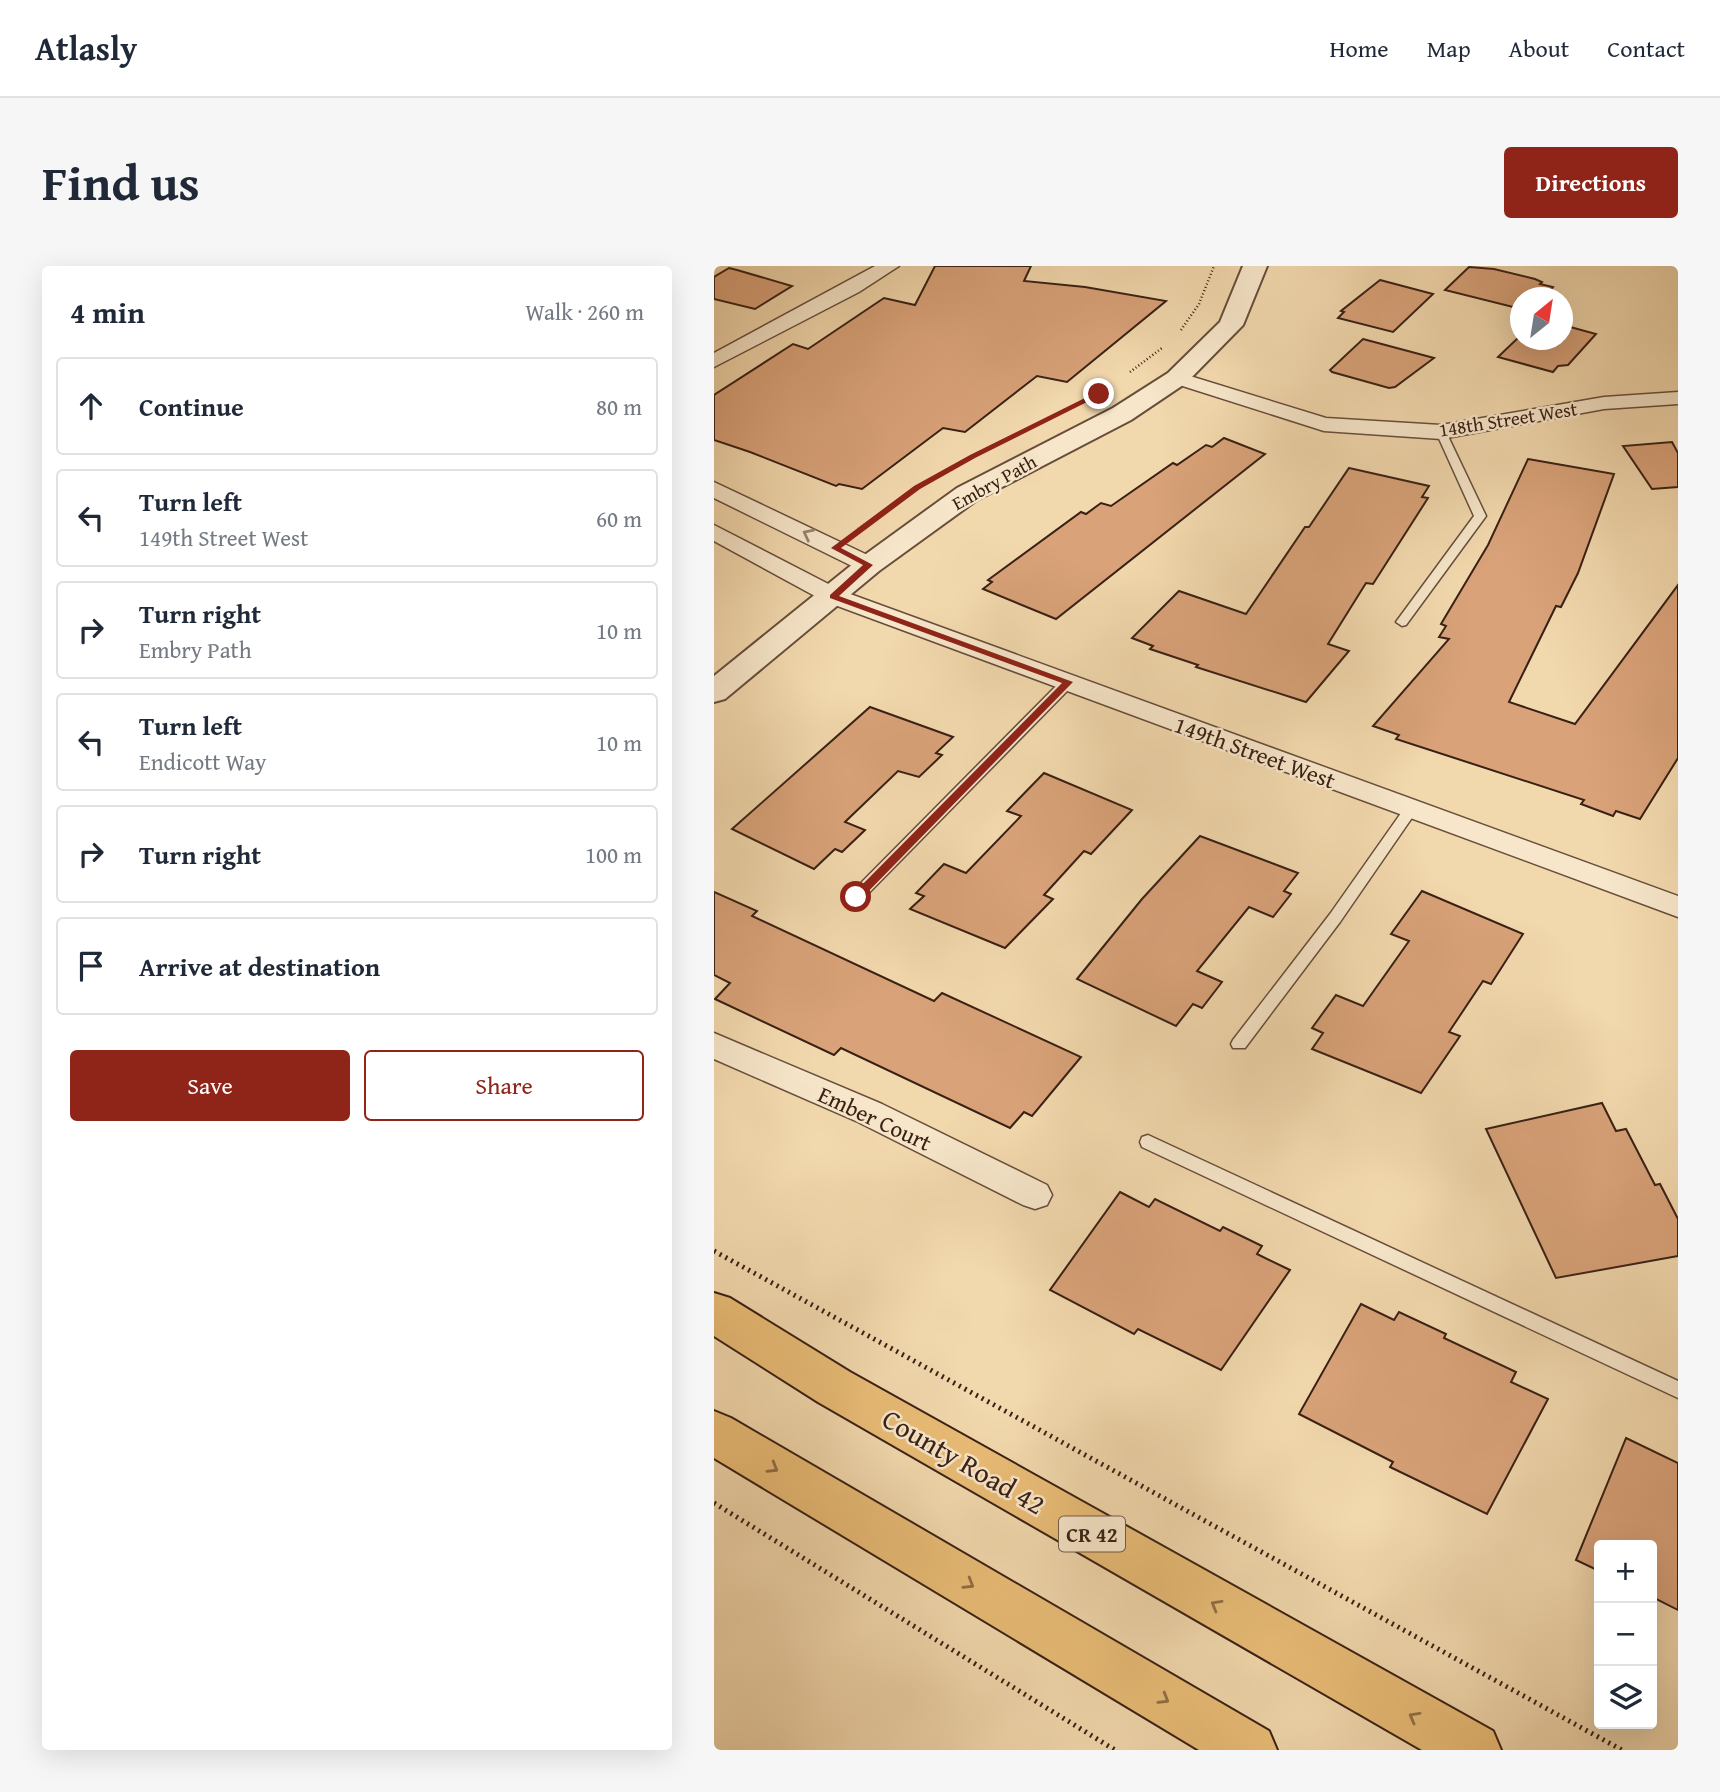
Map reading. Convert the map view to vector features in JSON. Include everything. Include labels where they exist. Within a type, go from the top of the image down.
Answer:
[{"type":"highway","name":"County Road 42","points":[[714,1312],[834,1387],[1474,1750]]},
{"type":"highway","points":[[714,1344],[780,1373],[834,1387]]},
{"type":"highway","points":[[714,1433],[1250,1750]]},
{"type":"street","points":[[714,361],[889,266]]},
{"type":"street","name":"Embry Path","points":[[714,692],[869,565],[967,494],[1122,414],[1177,378],[1231,325],[1255,266]]},
{"type":"street","name":"148th Street West","points":[[1177,378],[1324,424],[1441,432],[1604,403],[1678,398]]},
{"type":"street","points":[[714,489],[869,565]]},
{"type":"street","name":"149th Street West","points":[[714,532],[833,596],[1678,907]]},
{"type":"street","name":"Ember Court","points":[[714,1045],[870,1113],[1035,1195]]},
{"type":"lane","points":[[1402,622],[1480,516],[1441,432]]},
{"type":"lane","points":[[856,897],[1068,682]]},
{"type":"lane","points":[[1239,1044],[1335,918],[1411,809]]},
{"type":"lane","points":[[1148,1142],[1678,1390]]},
{"type":"path","points":[[1180,332],[1199,304],[1214,266]]},
{"type":"path","points":[[1126,374],[1171,340]]},
{"type":"path","points":[[835,548],[888,507],[944,472]]},
{"type":"path","points":[[714,1251],[1622,1750]]},
{"type":"path","points":[[714,1503],[1115,1750]]},
{"type":"building","points":[[935,266],[1031,266],[1024,281],[1085,287],[1166,301],[1067,382],[1037,376],[965,432],[943,428],[862,489],[839,484],[836,486],[714,440],[714,395],[793,344],[808,349],[884,298],[915,305]]},
{"type":"building","points":[[1469,267],[1494,269],[1535,279],[1542,282],[1540,284],[1553,287],[1510,287],[1510,306],[1445,290]]},
{"type":"building","points":[[729,268],[792,286],[755,309],[714,299],[714,277]]},
{"type":"building","points":[[1380,280],[1433,294],[1393,332],[1338,318],[1344,312],[1341,311]]},
{"type":"building","points":[[1573,328],[1596,334],[1568,365],[1558,366],[1553,372],[1498,357],[1510,346],[1510,350],[1573,350]]},
{"type":"building","points":[[1363,339],[1434,358],[1395,387],[1389,388],[1330,370]]},
{"type":"building","points":[[1224,438],[1265,454],[1056,619],[983,589],[992,582],[988,580],[1081,512],[1086,514],[1101,503],[1111,506],[1173,463],[1177,465],[1206,445],[1212,447]]},
{"type":"building","points":[[1672,442],[1678,453],[1678,487],[1652,489],[1623,446]]},
{"type":"building","points":[[1528,459],[1614,474],[1578,573],[1561,607],[1556,606],[1509,702],[1575,724],[1678,585],[1678,758],[1640,819],[1616,811],[1613,816],[1581,804],[1584,800],[1396,739],[1399,735],[1373,726],[1449,639],[1439,637],[1446,626],[1441,624],[1488,545]]},
{"type":"building","points":[[1349,468],[1429,486],[1422,497],[1428,498],[1373,584],[1366,583],[1328,644],[1349,651],[1306,702],[1196,667],[1198,665],[1150,649],[1153,646],[1132,638],[1179,591],[1246,614]]},
{"type":"building","points":[[870,707],[953,737],[936,753],[942,755],[919,777],[898,771],[845,822],[865,830],[842,852],[835,849],[814,869],[732,829]]},
{"type":"building","points":[[1044,773],[1132,810],[1091,854],[1084,851],[1044,895],[1053,899],[1005,948],[910,909],[924,896],[916,893],[944,864],[966,873],[1021,816],[1007,811]]},
{"type":"building","points":[[1200,836],[1298,873],[1284,891],[1291,894],[1273,917],[1249,907],[1197,971],[1222,982],[1202,1008],[1193,1004],[1176,1026],[1077,979],[1142,899]]},
{"type":"building","points":[[1422,891],[1523,934],[1491,984],[1483,981],[1449,1032],[1460,1036],[1421,1093],[1312,1049],[1323,1033],[1312,1028],[1336,995],[1363,1006],[1409,941],[1391,934]]},
{"type":"building","points":[[714,892],[757,911],[752,916],[934,1001],[942,993],[1081,1057],[1032,1116],[1024,1112],[1010,1128],[841,1048],[834,1055],[715,999],[730,983],[714,975]]},
{"type":"building","points":[[1602,1103],[1616,1131],[1626,1129],[1655,1185],[1660,1184],[1678,1219],[1678,1256],[1556,1278],[1486,1129]]},
{"type":"building","points":[[1120,1192],[1149,1207],[1155,1199],[1220,1231],[1223,1227],[1262,1246],[1257,1254],[1290,1270],[1221,1370],[1138,1329],[1134,1334],[1050,1290]]},
{"type":"building","points":[[1361,1304],[1394,1320],[1399,1312],[1446,1334],[1444,1338],[1516,1372],[1511,1382],[1548,1399],[1487,1514],[1390,1467],[1393,1462],[1299,1414]]},
{"type":"building","points":[[1626,1438],[1678,1463],[1678,1610],[1657,1600],[1657,1540],[1594,1540],[1594,1569],[1576,1560]]},
{"type":"route","points":[[856,897],[1068,682],[833,596],[869,565],[835,548],[917,488],[972,456],[1099,394]]}]
